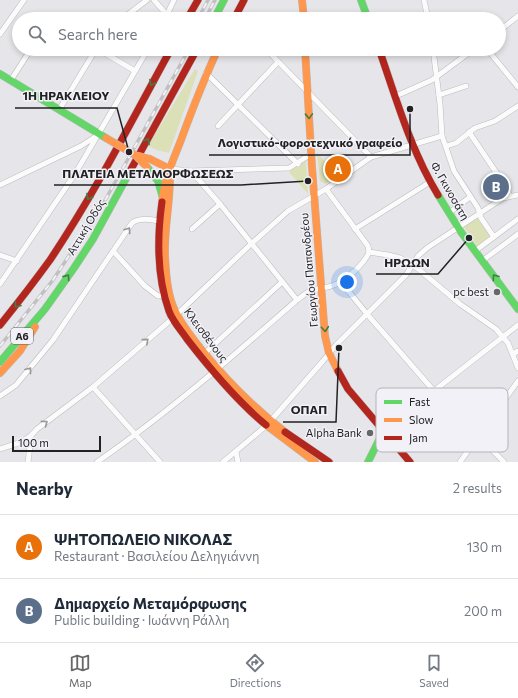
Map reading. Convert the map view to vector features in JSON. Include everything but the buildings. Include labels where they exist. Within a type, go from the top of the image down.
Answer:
[{"type":"main road","points":[[191,12],[198,0]]},
{"type":"main road","points":[[218,12],[224,0]]},
{"type":"main road","points":[[238,12],[244,0]]},
{"type":"main road","points":[[302,0],[303,12]]},
{"type":"main road","points":[[363,0],[366,12]]},
{"type":"main road","name":"Αττική Οδός","points":[[0,325],[41,273],[70,230],[106,170],[167,56]]},
{"type":"main road","name":"Αττική Οδός","points":[[0,362],[45,309],[93,239],[193,56]]},
{"type":"main road","name":"Κλεισθένους","points":[[214,56],[206,73],[165,180],[160,221],[160,256],[167,296],[174,317],[216,371],[269,423],[308,453],[329,462]]},
{"type":"main road","name":"Γεωργίου Παπανδρέου","points":[[306,56],[311,154],[325,336],[329,353],[347,387],[376,421]]},
{"type":"main road","name":"Φ. Γκινοσάτη","points":[[382,56],[413,144],[430,182],[458,227],[518,309]]},
{"type":"main road","points":[[0,74],[135,155],[170,169]]},
{"type":"main road","points":[[135,155],[158,181],[163,200]]},
{"type":"main road","name":"Κλεισθένους","points":[[167,296],[165,251],[166,222],[171,182],[170,169]]},
{"type":"main road","points":[[0,373],[20,351],[31,335],[45,309]]},
{"type":"main road","name":"Κλεισθένους","points":[[174,317],[205,354],[216,371]]},
{"type":"main road","points":[[368,462],[376,446]]},
{"type":"main road","name":"Γεωργίου Παπανδρέου","points":[[402,452],[410,462]]},
{"type":"main road","name":"Κλεισθένους","points":[[308,453],[315,462]]},
{"type":"street","points":[[16,12],[24,0]]},
{"type":"street","points":[[131,12],[147,0]]},
{"type":"street","points":[[154,0],[162,12]]},
{"type":"street","points":[[168,12],[174,0]]},
{"type":"street","points":[[424,0],[427,12]]},
{"type":"street","points":[[506,25],[518,16]]},
{"type":"street","points":[[0,34],[12,17]]},
{"type":"street","points":[[11,80],[26,56]]},
{"type":"street","points":[[59,110],[93,56]]},
{"type":"street","points":[[109,56],[135,71]]},
{"type":"street","points":[[0,284],[75,174],[144,56]]},
{"type":"street","points":[[272,56],[371,157]]},
{"type":"street","points":[[434,56],[439,95],[442,136],[447,146],[454,171],[478,208],[481,218],[494,237]]},
{"type":"street","points":[[396,96],[432,80],[464,56]]},
{"type":"street","points":[[493,56],[518,87]]},
{"type":"street","points":[[218,126],[278,62]]},
{"type":"street","points":[[206,73],[298,164]]},
{"type":"street","points":[[439,95],[466,86]]},
{"type":"street","points":[[447,146],[456,143],[475,128],[495,121],[518,106]]},
{"type":"street","points":[[469,132],[504,184],[510,196]]},
{"type":"street","points":[[0,185],[81,146],[98,134]]},
{"type":"street","points":[[0,449],[31,437],[37,429],[93,387],[174,317],[288,211],[326,189],[371,157],[442,136]]},
{"type":"street","points":[[170,169],[191,171],[289,168],[298,164],[311,154]]},
{"type":"street","points":[[191,171],[220,204],[297,300]]},
{"type":"street","points":[[355,229],[430,182]]},
{"type":"street","points":[[97,462],[136,435],[216,371],[297,300],[310,291],[335,285],[341,282],[361,266],[367,259],[369,252],[368,246],[326,189]]},
{"type":"street","points":[[223,462],[269,423],[336,345],[406,276],[418,256],[427,248],[503,198],[518,195]]},
{"type":"street","points":[[449,213],[470,197]]},
{"type":"street","points":[[192,229],[220,204]]},
{"type":"street","points":[[0,396],[11,390],[19,382],[53,340],[132,223],[135,220],[140,219],[160,221]]},
{"type":"street","points":[[475,251],[518,219]]},
{"type":"street","points":[[482,261],[518,234]]},
{"type":"street","points":[[113,251],[145,286],[158,296],[167,296]]},
{"type":"street","points":[[369,252],[400,258],[418,268],[460,304],[503,336],[508,343],[518,368]]},
{"type":"street","points":[[0,255],[16,261]]},
{"type":"street","points":[[205,354],[282,282]]},
{"type":"street","points":[[341,282],[431,388]]},
{"type":"street","points":[[438,388],[518,325]]},
{"type":"street","points":[[512,354],[518,351]]},
{"type":"street","points":[[508,395],[518,381]]},
{"type":"street","points":[[93,387],[160,462]]},
{"type":"street","points":[[28,462],[31,437]]},
{"type":"street","points":[[236,452],[238,462]]},
{"type":"street","points":[[460,462],[467,452]]},
{"type":"street","points":[[494,452],[504,462]]},
{"type":"green space","points":[[195,69],[198,71],[169,153],[148,146]]},
{"type":"green space","points":[[317,152],[336,176],[326,184],[320,181]]},
{"type":"green space","points":[[306,161],[308,194],[289,172]]},
{"type":"green space","points":[[477,218],[490,236],[477,246],[464,227]]},
{"type":"railway","points":[[202,12],[208,0]]},
{"type":"railway","points":[[209,12],[215,0]]},
{"type":"railway","points":[[0,346],[53,280],[103,204],[185,56]]},
{"type":"traffic: fast","points":[[218,12],[224,0]]},
{"type":"traffic: fast","points":[[361,0],[365,12]]},
{"type":"traffic: fast","points":[[0,74],[106,138]]},
{"type":"traffic: fast","points":[[147,167],[158,181],[162,195]]},
{"type":"traffic: fast","points":[[0,362],[45,309],[74,268],[93,239],[129,173]]},
{"type":"traffic: fast","points":[[438,195],[461,232],[518,309]]},
{"type":"traffic: fast","points":[[368,462],[376,446]]},
{"type":"traffic: slow","points":[[302,0],[303,12]]},
{"type":"traffic: slow","points":[[162,202],[169,170],[198,94],[215,56]]},
{"type":"traffic: slow","points":[[305,56],[325,336],[329,353],[338,371]]},
{"type":"traffic: slow","points":[[106,138],[135,155],[150,159]]},
{"type":"traffic: slow","points":[[136,156],[147,167]]},
{"type":"traffic: slow","points":[[150,159],[170,169]]},
{"type":"traffic: slow","points":[[170,171],[170,192],[165,256],[168,288],[176,312],[189,334],[220,372],[251,403],[285,432]]},
{"type":"traffic: slow","points":[[0,373],[20,351],[35,327]]},
{"type":"traffic: slow","points":[[266,425],[315,462]]},
{"type":"traffic: jam","points":[[191,12],[198,0]]},
{"type":"traffic: jam","points":[[238,12],[244,0]]},
{"type":"traffic: jam","points":[[0,325],[50,260],[67,235],[113,156],[167,56]]},
{"type":"traffic: jam","points":[[129,173],[193,56]]},
{"type":"traffic: jam","points":[[381,56],[412,142],[428,178],[438,195]]},
{"type":"traffic: jam","points":[[162,202],[159,229],[159,257],[162,285],[169,311],[187,339],[215,373],[234,395],[266,425]]},
{"type":"traffic: jam","points":[[338,371],[348,389],[376,422]]},
{"type":"traffic: jam","points":[[285,432],[329,462]]},
{"type":"traffic: jam","points":[[402,452],[410,462]]},
{"type":"place","name":"Λογιστικό-φοροτεχνικό γραφείο","points":[[410,109]]},
{"type":"place","name":"1Η ΗΡΑΚΛΕΙΟΥ","points":[[129,152]]},
{"type":"place","name":"ΨΗΤΟΠΩΛΕΊΟ ΝΙΚΟΛΑΣ","points":[[338,169]]},
{"type":"place","name":"ΠΛΑΤΕΙΑ ΜΕΤΑΜΟΡΦΩΣΕΩΣ","points":[[308,181]]},
{"type":"place","name":"Δημαρχείο Μεταμόρφωσης","points":[[496,187]]},
{"type":"place","name":"ΗΡΩΩΝ","points":[[469,238]]},
{"type":"place","name":"pc best","points":[[497,292]]},
{"type":"place","name":"ΟΠΑΠ","points":[[339,348]]},
{"type":"place","name":"Alpha Bank","points":[[370,433]]}]
